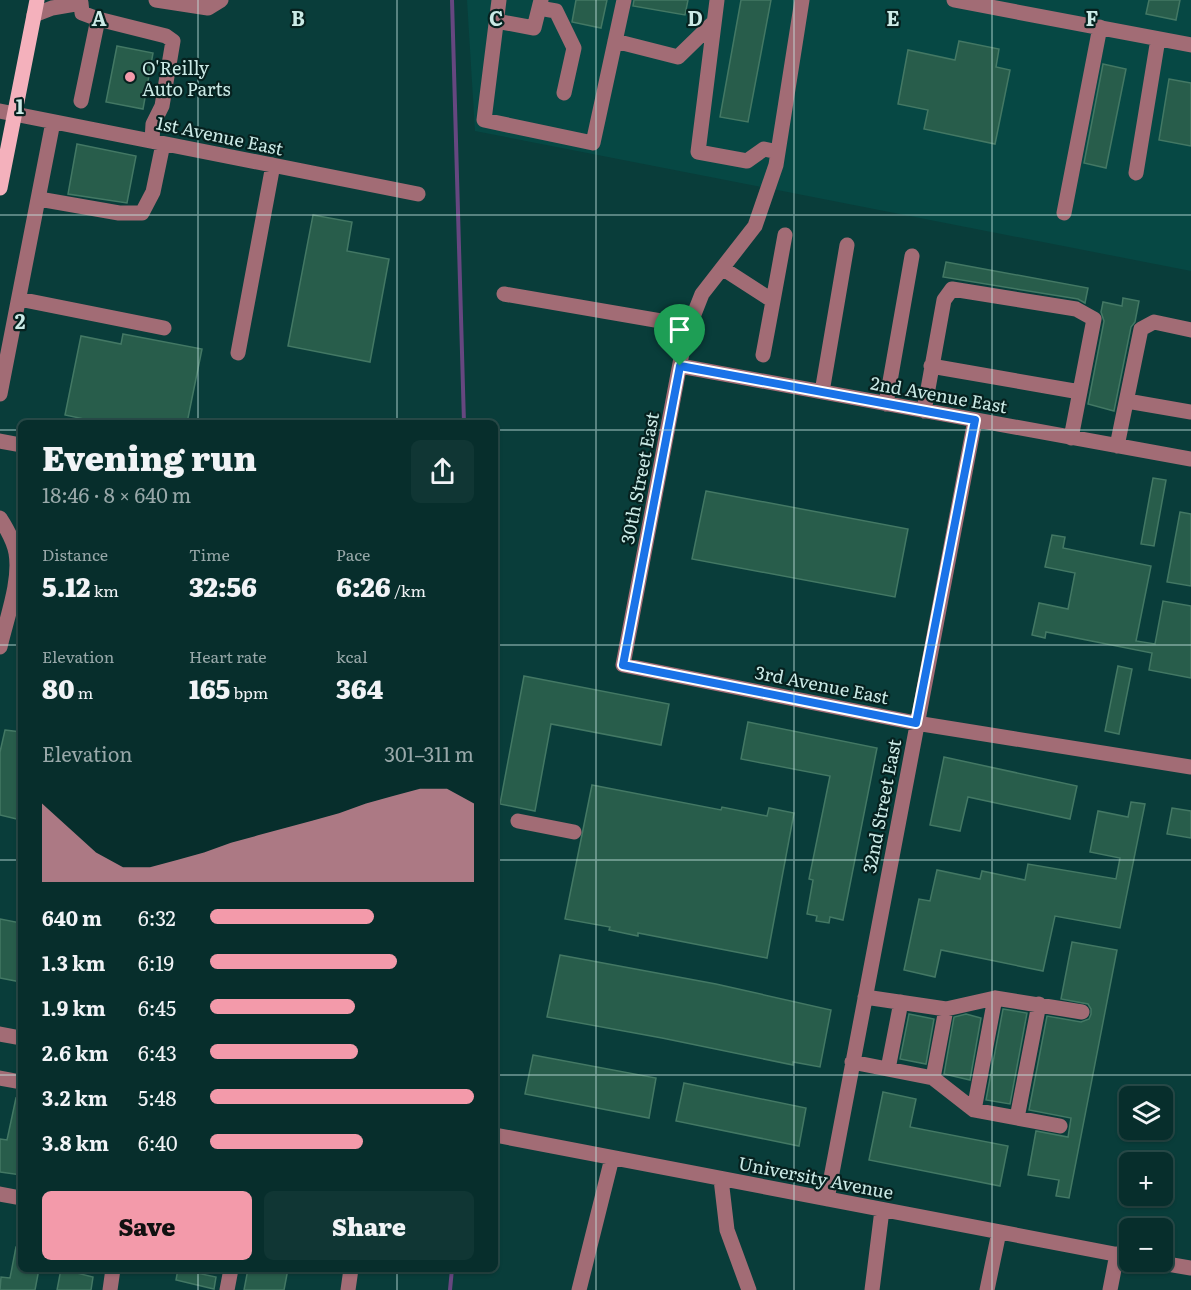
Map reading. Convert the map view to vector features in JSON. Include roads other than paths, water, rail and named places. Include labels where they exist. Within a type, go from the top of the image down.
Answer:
[{"type":"main road","points":[[0,188],[7,113],[35,7]]},
{"type":"street","points":[[156,0],[182,2],[208,8],[221,0]]},
{"type":"street","points":[[499,0],[484,120],[593,143],[624,0]]},
{"type":"street","points":[[717,0],[698,152],[747,161],[764,149],[778,152]]},
{"type":"street","name":"30th Street East","points":[[623,665],[686,337],[702,294],[755,226],[776,165],[802,0]]},
{"type":"street","points":[[954,0],[1191,45]]},
{"type":"street","points":[[35,7],[52,8],[79,1],[82,13],[166,36],[173,41],[162,106],[153,124],[158,142],[153,192],[142,213],[119,213],[39,199]]},
{"type":"street","points":[[496,21],[534,28],[540,4],[556,11],[574,48],[564,93]]},
{"type":"street","points":[[81,101],[98,19]]},
{"type":"street","points":[[615,41],[678,57],[714,22]]},
{"type":"street","points":[[1064,213],[1100,27]]},
{"type":"street","points":[[1136,173],[1158,39]]},
{"type":"street","name":"1st Avenue East","points":[[7,113],[418,194]]},
{"type":"street","points":[[0,394],[53,122]]},
{"type":"street","points":[[238,353],[273,165]]},
{"type":"street","points":[[763,355],[785,235]]},
{"type":"street","points":[[822,392],[847,245]]},
{"type":"street","points":[[886,404],[912,256]]},
{"type":"street","points":[[722,268],[773,301]]},
{"type":"street","points":[[924,411],[944,300],[952,289],[1076,309],[1094,319],[1071,438]]},
{"type":"street","points":[[504,294],[690,326]]},
{"type":"street","points":[[19,299],[164,328]]},
{"type":"street","points":[[1117,446],[1142,329],[1154,322],[1191,330]]},
{"type":"street","name":"2nd Avenue East","points":[[680,366],[1191,459]]},
{"type":"street","points":[[931,366],[1080,392]]},
{"type":"street","points":[[1127,401],[1191,412]]},
{"type":"street","name":"32nd Street East","points":[[827,1199],[975,420]]},
{"type":"street","points":[[0,441],[18,444]]},
{"type":"street","points":[[0,519],[8,531],[16,552],[17,574],[4,609],[0,647]]},
{"type":"street","name":"3rd Avenue East","points":[[623,665],[916,723],[1191,767]]},
{"type":"street","points":[[518,821],[574,832]]},
{"type":"street","points":[[865,997],[946,1009],[995,998],[1082,1012]]},
{"type":"street","points":[[974,1110],[995,998]]},
{"type":"street","points":[[888,1069],[901,1002]]},
{"type":"street","points":[[1017,1118],[1039,1004]]},
{"type":"street","points":[[933,1078],[946,1009]]},
{"type":"street","points":[[0,1034],[18,1037]]},
{"type":"street","points":[[852,1062],[933,1078],[974,1110],[1060,1126]]},
{"type":"street","points":[[0,1078],[18,1081]]},
{"type":"street","name":"University Avenue","points":[[498,1136],[1119,1255]]},
{"type":"street","points":[[579,1290],[612,1158]]},
{"type":"street","points":[[721,1179],[728,1230],[748,1290]]},
{"type":"street","points":[[0,1194],[18,1197]]},
{"type":"street","points":[[872,1290],[882,1209]]},
{"type":"street","points":[[987,1290],[999,1232]]},
{"type":"street","points":[[1173,1265],[1191,1268]]},
{"type":"street","points":[[1110,1290],[1119,1268]]},
{"type":"street","points":[[110,1290],[113,1272]]},
{"type":"street","points":[[227,1290],[230,1272]]},
{"type":"street","points":[[348,1290],[351,1272]]},
{"type":"waterway","points":[[452,0],[464,420]]},
{"type":"waterway","points":[[450,1290],[452,1272]]},
{"type":"place","name":"O'Reilly Auto Parts","points":[[130,77]]}]
